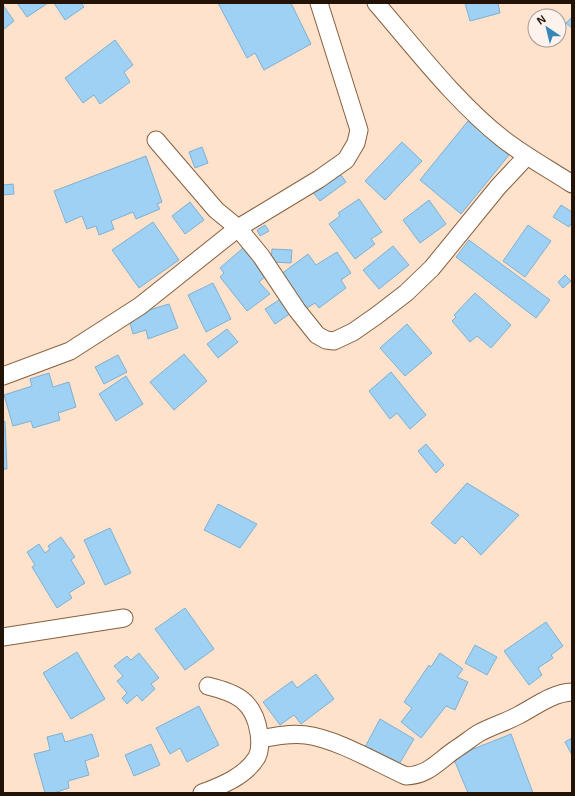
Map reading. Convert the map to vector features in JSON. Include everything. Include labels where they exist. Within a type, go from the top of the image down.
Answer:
[{"type":"street","points":[[3,376],[70,351],[140,306],[238,228],[320,179],[346,160],[356,143],[359,130],[318,3]]},
{"type":"street","points":[[376,3],[456,95],[502,138],[527,156],[572,184]]},
{"type":"street","points":[[156,140],[216,210],[238,228],[261,256],[297,310],[317,335],[326,340],[334,340],[353,332],[406,293],[432,268],[498,187],[527,156]]},
{"type":"street","points":[[3,637],[124,618]]},
{"type":"street","points":[[202,793],[217,788],[243,772],[257,756],[260,739],[257,720],[246,702],[230,691],[208,686]]},
{"type":"street","points":[[260,739],[282,735],[306,735],[329,741],[406,776],[418,775],[432,769],[480,733],[519,715],[544,700],[566,692],[572,692]]},
{"type":"building","points":[[17,3],[48,3],[27,17]]},
{"type":"building","points":[[54,3],[81,3],[84,7],[65,20]]},
{"type":"building","points":[[218,3],[291,3],[311,44],[264,70],[255,53],[247,58]]},
{"type":"building","points":[[465,3],[498,3],[500,13],[470,21]]},
{"type":"building","points":[[3,5],[14,21],[3,30]]},
{"type":"building","points":[[572,17],[572,28],[567,24]]},
{"type":"building","points":[[115,40],[133,65],[124,72],[130,82],[100,104],[94,95],[83,103],[65,78]]},
{"type":"building","points":[[468,121],[509,155],[461,214],[420,180]]},
{"type":"building","points":[[402,142],[422,161],[385,200],[365,181]]},
{"type":"building","points":[[202,147],[208,163],[195,168],[189,152]]},
{"type":"building","points":[[146,156],[162,202],[157,204],[160,209],[136,219],[133,212],[111,221],[114,229],[99,235],[96,226],[87,229],[82,216],[66,223],[54,191]]},
{"type":"building","points":[[338,171],[346,182],[320,201],[311,190]]},
{"type":"building","points":[[13,184],[14,194],[3,195],[3,185]]},
{"type":"building","points":[[359,199],[382,232],[371,239],[375,244],[355,259],[329,224],[340,216],[338,213]]},
{"type":"building","points":[[429,200],[446,224],[420,243],[403,220]]},
{"type":"building","points":[[190,202],[204,220],[185,234],[172,216]]},
{"type":"building","points":[[561,205],[572,212],[572,222],[569,227],[553,217]]},
{"type":"building","points":[[153,222],[179,260],[139,288],[112,250]]},
{"type":"building","points":[[265,225],[269,231],[260,236],[257,230]]},
{"type":"building","points":[[528,225],[551,241],[525,277],[503,261]]},
{"type":"building","points":[[469,240],[550,300],[536,318],[456,257]]},
{"type":"building","points":[[393,246],[409,265],[379,289],[363,270]]},
{"type":"building","points":[[243,248],[266,276],[259,282],[270,294],[247,311],[220,277],[224,273],[220,268]]},
{"type":"building","points":[[272,249],[292,250],[291,263],[271,262]]},
{"type":"building","points":[[337,252],[351,273],[341,280],[346,288],[319,308],[315,303],[302,311],[277,277],[308,254],[316,265]]},
{"type":"building","points":[[565,275],[571,281],[563,288],[558,282]]},
{"type":"building","points":[[213,283],[231,319],[206,332],[188,295]]},
{"type":"building","points":[[475,293],[511,325],[491,348],[477,336],[470,342],[452,321],[456,317],[454,315]]},
{"type":"building","points":[[282,298],[291,313],[275,324],[265,309]]},
{"type":"building","points":[[169,304],[178,328],[148,339],[146,330],[133,334],[128,316]]},
{"type":"building","points":[[407,324],[432,353],[405,376],[380,348]]},
{"type":"building","points":[[227,329],[238,342],[218,358],[207,344]]},
{"type":"building","points":[[184,354],[207,381],[174,410],[150,382]]},
{"type":"building","points":[[118,355],[127,372],[104,384],[95,367]]},
{"type":"building","points":[[391,372],[426,415],[410,429],[397,413],[390,419],[369,391]]},
{"type":"building","points":[[49,373],[53,387],[69,382],[76,407],[58,413],[60,420],[33,428],[31,421],[13,426],[4,395],[32,386],[30,379]]},
{"type":"building","points":[[126,376],[143,404],[116,421],[99,394]]},
{"type":"building","points":[[5,421],[7,469],[3,469],[3,422]]},
{"type":"building","points":[[426,444],[444,465],[436,473],[418,451]]},
{"type":"building","points":[[467,483],[519,515],[481,555],[462,536],[455,544],[431,523]]},
{"type":"building","points":[[218,504],[257,524],[240,548],[204,530]]},
{"type":"building","points":[[110,528],[131,573],[105,585],[84,540]]},
{"type":"building","points":[[61,537],[75,557],[71,560],[85,583],[69,593],[72,598],[57,608],[32,567],[35,565],[27,552],[39,544],[45,553],[50,549],[48,546]]},
{"type":"building","points":[[185,608],[214,649],[185,670],[155,629]]},
{"type":"building","points":[[546,622],[563,646],[551,655],[553,658],[538,668],[542,675],[529,685],[504,651]]},
{"type":"building","points":[[475,645],[497,657],[487,675],[465,663]]},
{"type":"building","points":[[77,652],[105,699],[71,719],[43,673]]},
{"type":"building","points":[[139,653],[159,678],[151,684],[155,689],[142,701],[137,695],[127,704],[122,698],[127,693],[117,681],[123,676],[114,666],[127,656],[131,660]]},
{"type":"building","points":[[440,653],[463,669],[457,677],[468,682],[455,710],[446,706],[421,738],[401,722],[412,708],[404,702],[429,665],[431,667]]},
{"type":"building","points":[[316,674],[334,699],[301,724],[294,715],[280,725],[263,702],[292,681],[297,688]]},
{"type":"building","points":[[199,706],[219,745],[187,762],[180,748],[170,754],[156,728]]},
{"type":"building","points":[[380,719],[414,739],[398,766],[365,747]]},
{"type":"building","points":[[62,733],[65,742],[92,734],[99,756],[85,761],[89,775],[68,781],[69,788],[54,793],[45,793],[34,754],[50,750],[47,737]]},
{"type":"building","points":[[511,734],[533,793],[468,793],[453,757]]},
{"type":"building","points":[[572,738],[572,755],[565,742]]},
{"type":"building","points":[[151,744],[160,765],[134,776],[125,755]]}]
